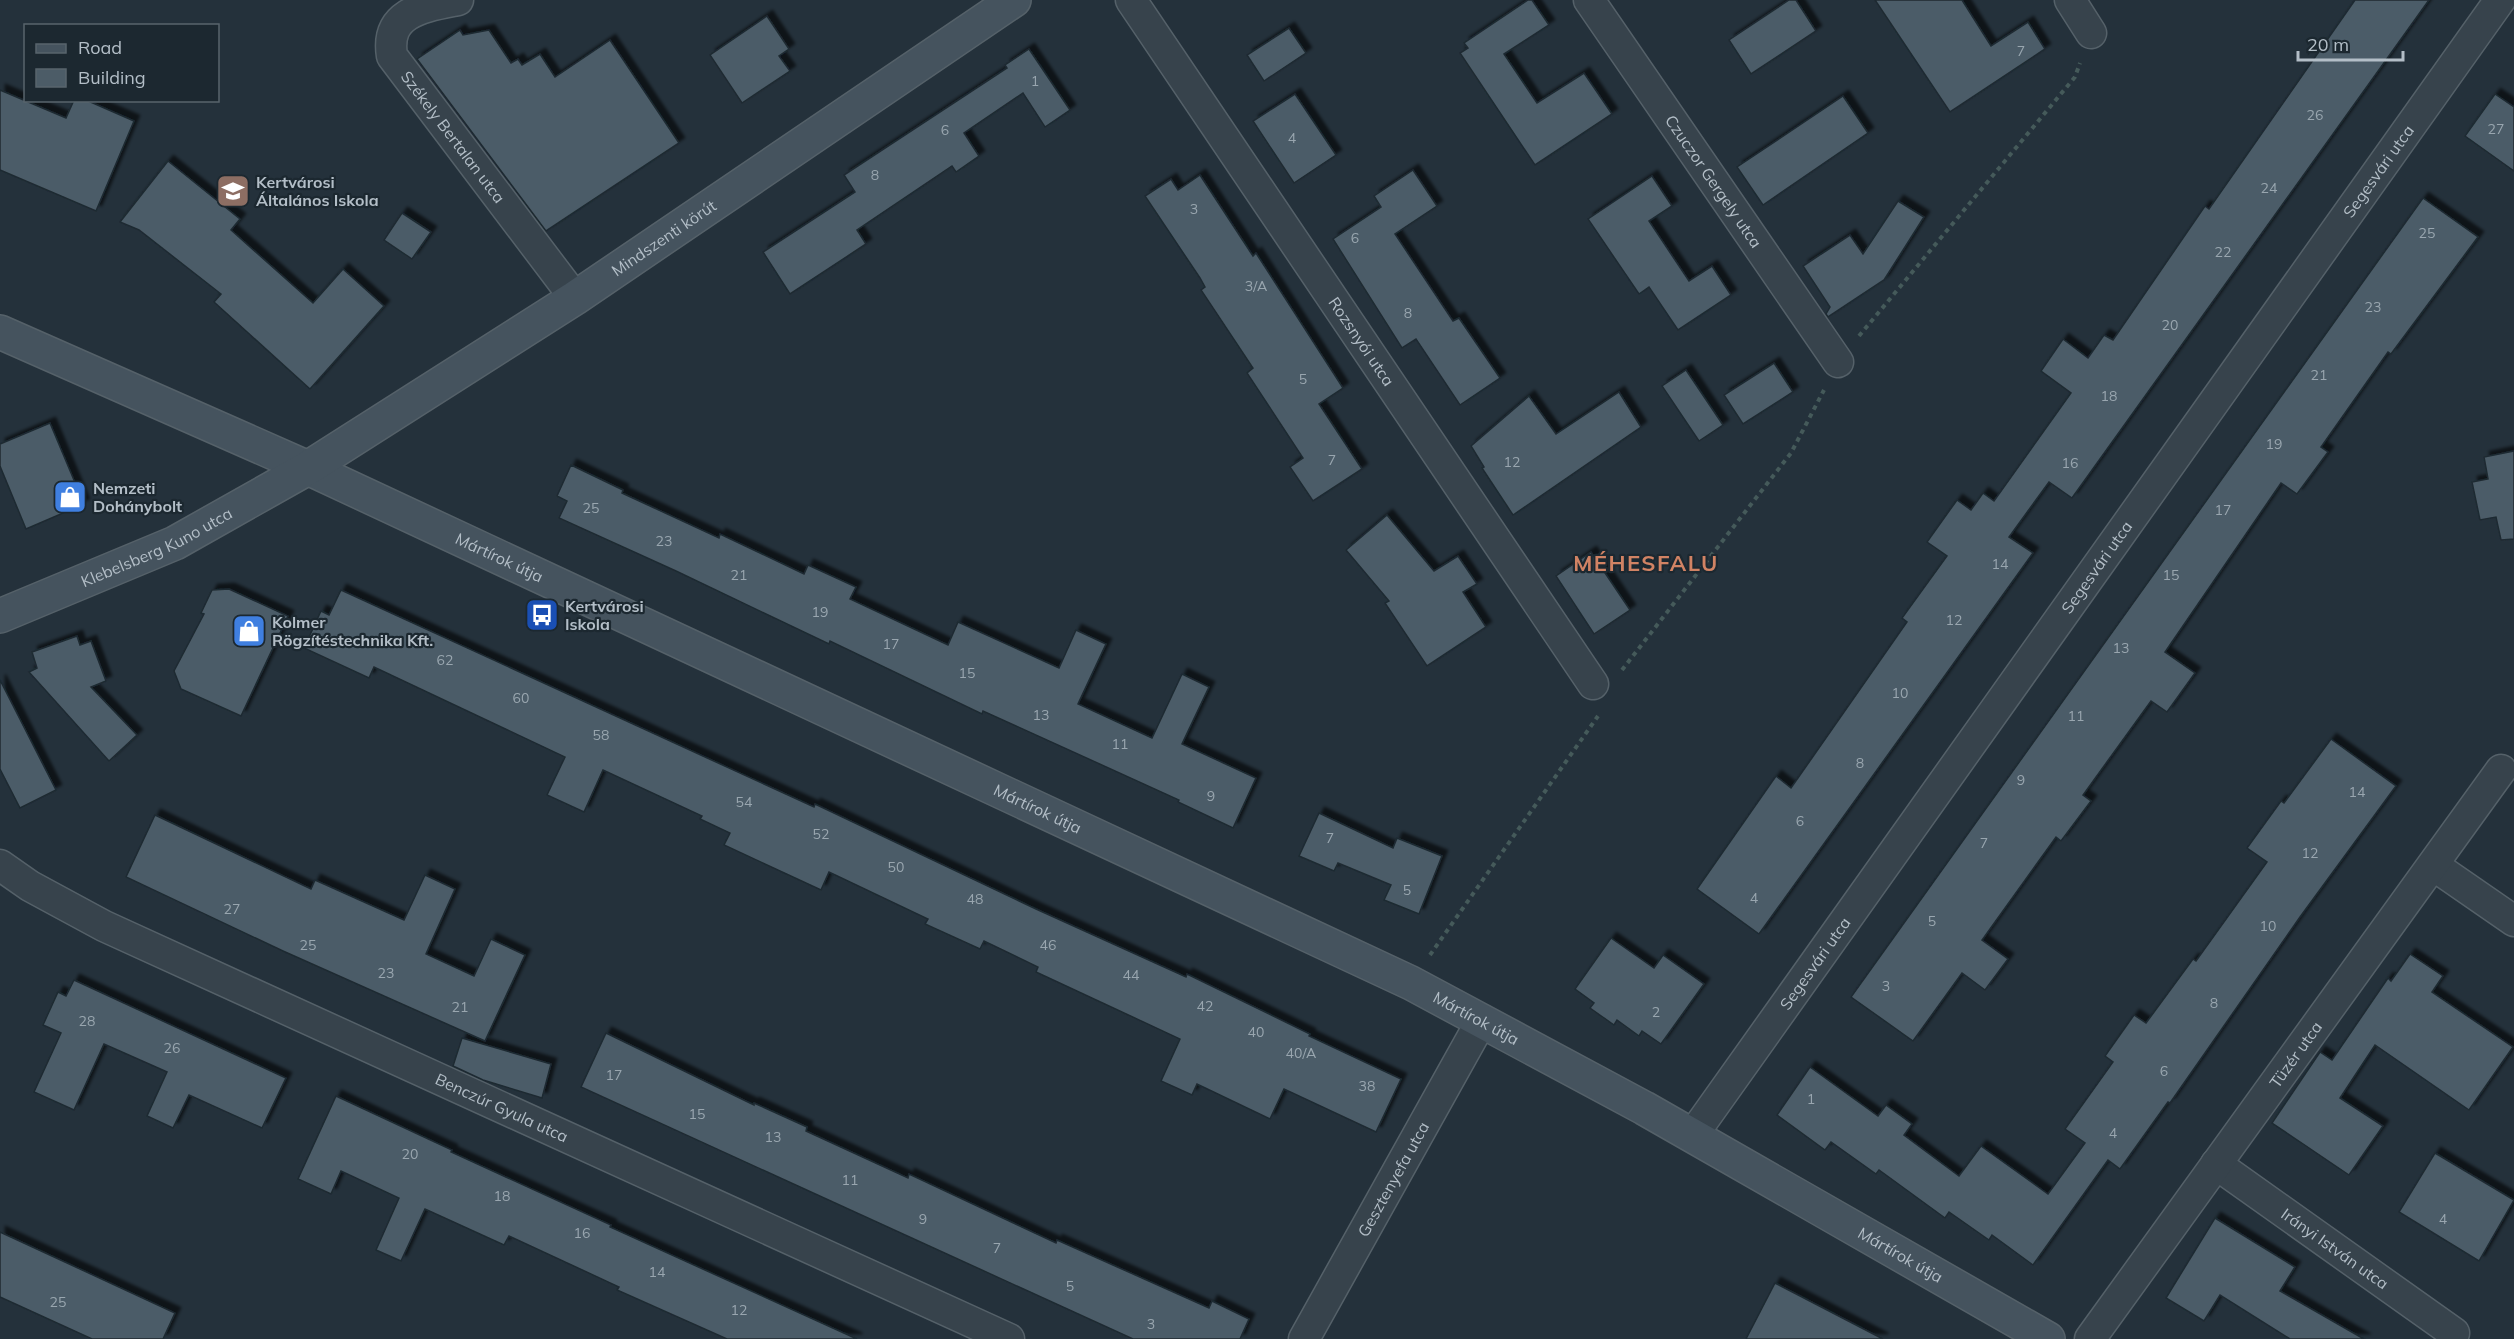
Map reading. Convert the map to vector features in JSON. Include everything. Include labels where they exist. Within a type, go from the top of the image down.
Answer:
[{"type":"street","name":"Székely Bertalan utca","points":[[458,0],[429,8],[399,21],[392,30],[392,56],[575,298]]},
{"type":"street","name":"Mindszenti körút","points":[[308,468],[575,298],[1014,0]]},
{"type":"street","name":"Rozsnyói utca","points":[[1131,0],[1593,684]]},
{"type":"street","name":"Czuczor Gergely utca","points":[[1589,0],[1838,362]]},
{"type":"street","points":[[2070,0],[2091,33]]},
{"type":"street","name":"Segesvári utca","points":[[1692,1136],[2500,0]]},
{"type":"street","name":"Mártírok útja","points":[[0,332],[308,468],[1411,983],[1692,1136],[2048,1339]]},
{"type":"street","name":"Klebelsberg Kuno utca","points":[[0,616],[175,543],[308,468]]},
{"type":"street","name":"Tüzér utca","points":[[2090,1339],[2501,770]]},
{"type":"street","points":[[2433,865],[2514,921]]},
{"type":"street","name":"Benczúr Gyula utca","points":[[0,866],[30,886],[104,926],[1008,1339]]},
{"type":"street","name":"Gesztenyefa utca","points":[[1304,1339],[1482,1020]]},
{"type":"street","name":"Irányi István utca","points":[[2216,1164],[2454,1333]]},
{"type":"path","points":[[1411,983],[1599,714],[1593,684],[1624,669],[1791,453],[1838,362],[2075,77],[2091,33]]},
{"type":"building","points":[[1528,0],[1532,0],[1549,25],[1504,54],[1537,103],[1584,73],[1612,114],[1535,165],[1460,53],[1468,48],[1464,43]]},
{"type":"building","points":[[1789,0],[1796,0],[1816,31],[1751,74],[1729,40]]},
{"type":"building","points":[[1875,0],[1962,0],[1991,46],[2028,22],[2045,49],[1950,112]]},
{"type":"building","points":[[2355,0],[2429,0],[2072,498],[2049,482],[2009,537],[2033,553],[1759,934],[1697,889],[1776,776],[1791,788],[1907,622],[1902,618],[1947,556],[1927,542],[1957,500],[1971,510],[1983,493],[1994,501],[2071,393],[2041,371],[2063,339],[2088,358],[2104,335],[2113,340],[2205,206],[2209,209]]},
{"type":"building","points":[[767,16],[789,49],[779,56],[790,71],[742,103],[710,55]]},
{"type":"building","points":[[1289,28],[1306,53],[1264,81],[1247,55]]},
{"type":"building","points":[[460,30],[463,35],[489,30],[511,63],[518,59],[522,65],[540,54],[555,77],[610,40],[679,143],[546,231],[417,59]]},
{"type":"building","points":[[1029,49],[1070,110],[1045,127],[1023,93],[964,133],[979,156],[956,172],[952,166],[857,230],[866,244],[790,294],[763,252],[855,192],[844,175],[1007,68],[1005,65]]},
{"type":"building","points":[[0,90],[66,118],[73,102],[91,102],[134,121],[96,211],[0,170]]},
{"type":"building","points":[[1295,94],[1336,155],[1294,183],[1253,121]]},
{"type":"building","points":[[2495,94],[2514,107],[2514,171],[2465,136]]},
{"type":"building","points":[[1843,96],[1868,133],[1763,205],[1737,167]]},
{"type":"building","points":[[168,161],[240,219],[231,230],[313,303],[343,269],[384,306],[310,389],[214,302],[221,294],[139,230],[120,222]]},
{"type":"building","points":[[1413,170],[1437,206],[1395,234],[1453,321],[1459,318],[1500,378],[1460,405],[1416,339],[1402,348],[1333,239],[1381,207],[1374,196]]},
{"type":"building","points":[[1200,175],[1253,256],[1256,253],[1343,388],[1319,404],[1362,469],[1313,501],[1290,467],[1303,458],[1247,373],[1253,368],[1201,290],[1205,287],[1200,278],[1145,196],[1171,179],[1178,190]]},
{"type":"building","points":[[1652,176],[1672,206],[1649,221],[1689,281],[1712,266],[1731,295],[1678,330],[1649,287],[1639,294],[1588,219]]},
{"type":"building","points":[[2423,198],[2478,237],[2391,354],[2388,352],[2321,447],[2328,452],[2297,494],[2281,483],[2165,652],[2195,673],[2167,712],[2151,701],[2083,795],[2091,801],[2061,841],[2056,837],[1982,940],[2008,959],[1985,990],[1962,973],[1913,1041],[1851,997]]},
{"type":"building","points":[[1898,201],[1924,217],[1884,280],[1828,317],[1826,314],[1830,307],[1803,266],[1850,235],[1863,254]]},
{"type":"building","points":[[402,213],[431,232],[412,259],[384,240]]},
{"type":"building","points":[[1774,363],[1793,392],[1743,424],[1724,395]]},
{"type":"building","points":[[1686,370],[1723,425],[1699,441],[1662,386]]},
{"type":"building","points":[[1619,392],[1641,427],[1513,515],[1482,468],[1484,467],[1471,446],[1529,396],[1556,434]]},
{"type":"building","points":[[50,423],[84,504],[26,529],[0,466],[0,444]]},
{"type":"building","points":[[2514,451],[2514,539],[2501,540],[2496,517],[2480,520],[2472,482],[2488,479],[2484,457]]},
{"type":"building","points":[[571,465],[623,490],[622,493],[719,538],[720,534],[804,574],[808,565],[856,587],[850,599],[948,645],[958,622],[1059,668],[1076,630],[1106,644],[1078,704],[1152,738],[1182,674],[1209,687],[1182,744],[1256,778],[1233,828],[1178,802],[1179,800],[983,711],[982,714],[830,641],[829,644],[559,518],[567,501],[557,496]]},
{"type":"building","points":[[1387,515],[1434,571],[1458,556],[1477,584],[1463,592],[1486,627],[1427,666],[1385,603],[1389,601],[1346,550]]},
{"type":"building","points":[[1591,552],[1630,610],[1594,634],[1556,576]]},
{"type":"building","points":[[229,589],[288,616],[241,716],[181,689],[174,671],[204,614],[201,613],[212,590]]},
{"type":"building","points":[[341,590],[814,807],[815,804],[1036,909],[1186,977],[1187,974],[1310,1034],[1309,1036],[1401,1079],[1376,1132],[1284,1089],[1270,1119],[1197,1084],[1192,1095],[1161,1081],[1180,1039],[1036,972],[1038,967],[984,941],[980,949],[925,924],[928,919],[829,872],[821,890],[724,845],[730,833],[700,819],[702,816],[603,770],[584,812],[547,795],[565,757],[374,667],[369,678],[304,648],[321,611],[329,615]]},
{"type":"building","points":[[77,636],[80,645],[91,641],[106,681],[91,687],[137,735],[109,761],[29,672],[37,668],[32,652]]},
{"type":"building","points":[[0,680],[56,790],[20,808],[0,769]]},
{"type":"building","points":[[2331,739],[2396,786],[2300,917],[2170,1103],[2168,1102],[2120,1169],[2108,1160],[2033,1265],[1992,1235],[1989,1240],[1949,1212],[1945,1218],[1879,1170],[1876,1174],[1831,1142],[1825,1150],[1777,1115],[1810,1067],[1878,1116],[1886,1105],[1912,1124],[1904,1135],[1959,1176],[1981,1146],[2048,1194],[2085,1143],[2065,1129],[2113,1062],[2105,1056],[2134,1015],[2146,1023],[2193,959],[2196,961],[2267,862],[2247,848],[2281,801],[2284,803]]},
{"type":"building","points":[[1319,813],[1393,848],[1397,838],[1442,856],[1419,914],[1384,900],[1391,885],[1338,863],[1334,871],[1299,856]]},
{"type":"building","points":[[155,815],[311,889],[315,880],[404,920],[425,875],[455,889],[426,954],[474,976],[491,939],[525,955],[485,1041],[283,951],[126,877]]},
{"type":"building","points":[[1611,938],[1654,968],[1663,955],[1704,984],[1661,1044],[1642,1031],[1639,1036],[1617,1020],[1614,1025],[1590,1008],[1594,1003],[1575,989]]},
{"type":"building","points":[[2410,954],[2443,976],[2432,992],[2513,1047],[2469,1110],[2375,1045],[2340,1098],[2383,1126],[2349,1175],[2272,1123],[2320,1052],[2332,1060],[2388,978],[2391,981]]},
{"type":"building","points":[[74,980],[286,1078],[262,1128],[189,1095],[173,1128],[147,1116],[167,1072],[104,1044],[74,1110],[34,1092],[61,1033],[43,1025],[58,992],[66,996]]},
{"type":"building","points":[[606,1033],[754,1105],[754,1103],[807,1127],[806,1131],[908,1178],[909,1174],[1056,1243],[1057,1240],[1209,1308],[1212,1301],[1249,1319],[1240,1339],[1133,1339],[581,1087]]},
{"type":"building","points":[[462,1038],[551,1064],[542,1098],[483,1080],[453,1066]]},
{"type":"building","points":[[336,1096],[452,1150],[451,1152],[611,1225],[610,1227],[857,1339],[727,1339],[617,1290],[619,1287],[509,1236],[504,1245],[425,1209],[401,1261],[376,1250],[399,1198],[341,1171],[331,1194],[298,1179]]},
{"type":"building","points":[[2435,1153],[2514,1200],[2479,1261],[2399,1212]]},
{"type":"building","points":[[2215,1218],[2295,1267],[2280,1291],[2364,1339],[2290,1339],[2220,1295],[2204,1321],[2166,1298]]},
{"type":"building","points":[[0,1232],[175,1313],[163,1339],[92,1339],[0,1297]]},
{"type":"building","points":[[1775,1283],[1883,1339],[1746,1339]]},
{"type":"place","name":"Kertvárosi Általános Iskola","points":[[233,191]]},
{"type":"place","name":"Nemzeti Dohánybolt","points":[[70,497]]},
{"type":"place","name":"Kertvárosi Iskola","points":[[542,615]]},
{"type":"place","name":"Kolmer Rögzítéstechnika Kft.","points":[[249,631]]},
{"type":"district","name":"MÉHESFALU","points":[[1646,563]]}]
